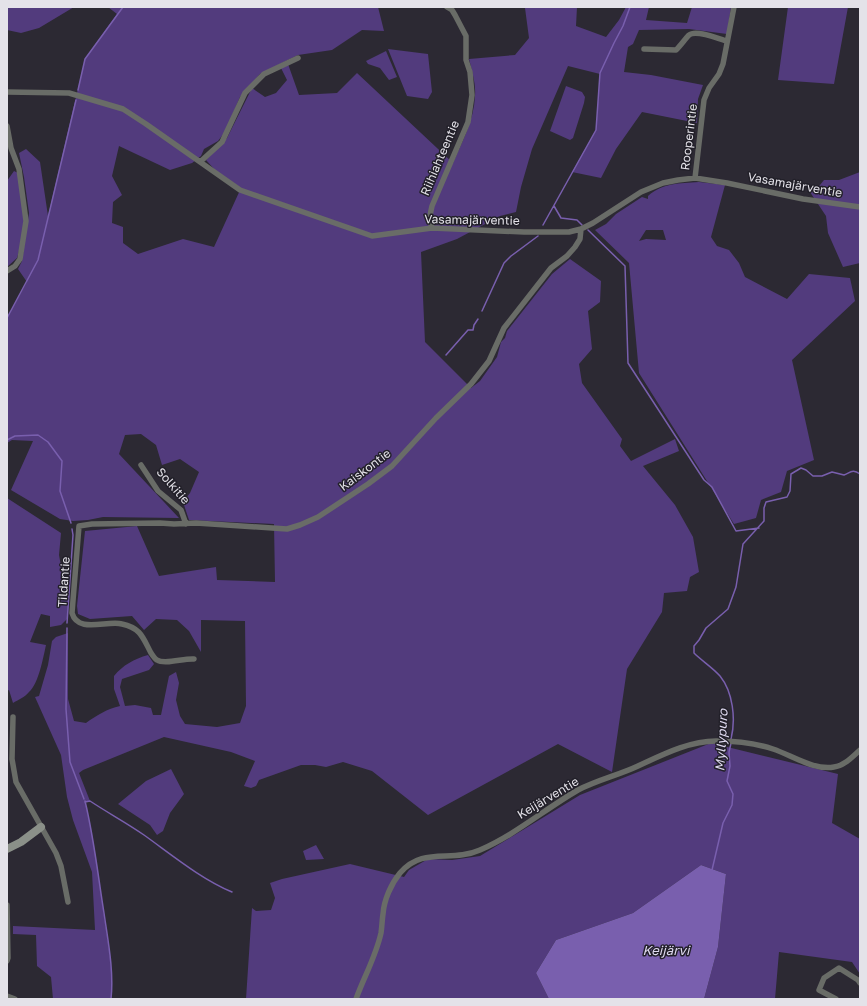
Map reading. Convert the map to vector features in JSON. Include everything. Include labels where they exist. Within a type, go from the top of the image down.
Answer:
[{"type":"street","name":"Riihiahteentie","points":[[432,228],[430,221],[432,206],[468,122],[472,95],[470,72],[466,60],[466,36],[452,10],[447,7]]},
{"type":"street","name":"Rooperintie","points":[[695,178],[704,100],[723,64],[734,7]]},
{"type":"street","points":[[644,49],[676,50],[689,36],[697,32],[727,41]]},
{"type":"street","points":[[200,162],[222,142],[245,93],[264,74],[298,58]]},
{"type":"street","name":"Vasamajärventie","points":[[7,92],[69,93],[123,109],[240,190],[372,236],[432,228],[524,232],[569,232],[581,229],[603,217],[641,192],[663,183],[695,178],[803,199],[860,207]]},
{"type":"street","points":[[7,126],[11,148],[19,169],[26,221],[20,259],[15,266],[7,271]]},
{"type":"street","name":"Kaiskontie","points":[[79,526],[126,522],[287,529],[294,528],[308,522],[392,466],[436,418],[471,384],[489,361],[504,328],[551,268],[567,256],[575,247],[580,239],[581,229]]},
{"type":"street","name":"Solkitie","points":[[141,465],[158,491],[181,510],[186,524]]},
{"type":"street","name":"Tildantie","points":[[79,526],[72,613],[74,618],[82,624],[120,623],[132,627],[142,635],[153,656],[158,661],[167,662],[182,659],[194,659]]},
{"type":"street","points":[[13,717],[12,760],[16,782],[51,842],[61,866],[68,902]]},
{"type":"street","name":"Keijärventie","points":[[356,999],[376,950],[381,932],[383,912],[392,885],[401,872],[410,863],[431,856],[467,855],[478,851],[498,842],[581,789],[687,746],[705,741],[739,742],[757,745],[821,768],[834,767],[844,764],[860,750]]},
{"type":"street","points":[[7,849],[21,842],[41,827]]},
{"type":"street","points":[[7,905],[7,960]]},
{"type":"street","points":[[836,999],[819,990],[824,978],[834,971],[839,968],[858,980],[860,983]]},
{"type":"street","points":[[7,996],[15,999]]},
{"type":"shaded area","points":[[7,7],[74,7],[39,28],[21,33],[7,30]]},
{"type":"shaded area","points":[[108,7],[378,7],[384,31],[362,30],[332,50],[298,55],[260,74],[240,97],[225,132],[218,141],[204,149],[201,156],[192,163],[170,170],[119,146],[112,176],[122,195],[113,202],[112,223],[123,227],[123,243],[138,254],[183,239],[214,247],[241,188],[215,170],[206,160],[227,138],[252,88],[265,97],[276,93],[287,80],[281,68],[288,64],[299,95],[337,93],[357,73],[453,163],[467,131],[474,105],[475,87],[469,59],[515,55],[529,38],[525,8],[523,7],[577,7],[576,26],[606,37],[619,20],[626,7],[649,7],[646,20],[687,23],[692,7],[731,7],[727,34],[689,29],[639,30],[633,44],[628,47],[624,72],[651,75],[703,85],[698,99],[697,123],[642,112],[616,149],[601,178],[572,172],[596,130],[600,74],[568,66],[532,149],[521,187],[516,212],[500,216],[457,239],[421,252],[425,342],[471,388],[480,381],[497,357],[501,342],[505,338],[507,331],[552,274],[570,259],[601,281],[600,302],[588,311],[592,349],[579,364],[582,383],[622,439],[620,446],[631,461],[675,439],[679,451],[643,466],[675,505],[693,537],[699,572],[690,577],[687,591],[664,593],[662,612],[627,669],[612,772],[558,744],[428,815],[372,771],[343,762],[326,767],[301,765],[259,780],[256,786],[251,788],[244,786],[255,761],[231,752],[164,737],[83,770],[79,773],[90,801],[85,802],[96,855],[110,954],[112,976],[111,999],[53,999],[51,977],[37,966],[36,935],[13,934],[13,926],[95,930],[92,872],[73,820],[67,797],[61,755],[35,697],[39,696],[48,665],[52,641],[56,637],[68,633],[68,699],[74,721],[86,723],[102,713],[120,706],[114,689],[114,676],[129,663],[148,655],[154,664],[149,670],[122,679],[120,687],[125,706],[135,705],[151,708],[153,715],[161,715],[169,676],[176,672],[179,683],[176,700],[180,716],[185,724],[217,727],[240,723],[246,706],[245,621],[201,620],[201,652],[189,631],[177,620],[156,619],[144,630],[132,616],[90,619],[78,614],[77,606],[85,531],[137,526],[159,576],[216,567],[217,580],[275,582],[274,524],[189,520],[183,502],[190,493],[199,472],[180,459],[162,465],[156,445],[141,434],[125,435],[119,454],[179,518],[103,517],[73,521],[60,519],[11,490],[33,441],[12,440],[7,443],[7,318],[27,282],[18,269],[22,261],[29,213],[19,153],[26,149],[40,162],[48,216],[85,59],[117,14]]},
{"type":"shaded area","points":[[788,7],[848,7],[834,84],[778,80]]},
{"type":"shaded area","points":[[388,49],[428,54],[432,92],[428,99],[407,96]]},
{"type":"shaded area","points":[[386,51],[397,77],[389,80],[380,68],[368,64],[366,61]]},
{"type":"shaded area","points":[[566,86],[582,92],[585,97],[573,138],[570,140],[550,131]]},
{"type":"shaded area","points":[[14,171],[18,173],[24,220],[21,244],[17,258],[7,267],[7,181]]},
{"type":"shaded area","points":[[860,172],[860,263],[843,267],[828,233],[826,216],[810,192],[816,190],[824,180],[839,180]]},
{"type":"shaded area","points":[[699,182],[725,185],[711,237],[717,246],[729,250],[739,263],[745,277],[787,299],[809,274],[850,278],[855,301],[792,360],[814,460],[787,471],[781,492],[761,500],[756,518],[734,524],[639,373],[629,263],[595,230],[606,224],[616,214],[642,197],[648,199],[648,196],[660,188],[672,184]],"holes":[[[646,230],[663,230],[666,240],[646,239],[639,241]]]},
{"type":"shaded area","points":[[7,498],[61,533],[59,555],[63,577],[69,589],[67,619],[61,625],[50,627],[50,616],[41,614],[30,642],[46,645],[40,670],[32,688],[26,695],[13,703],[9,690],[7,691]]},
{"type":"shaded area","points":[[711,743],[838,774],[832,823],[860,839],[860,974],[852,962],[779,952],[775,999],[704,999],[718,947],[726,874],[701,865],[633,913],[556,940],[536,973],[549,999],[246,999],[252,908],[256,911],[271,910],[275,898],[270,883],[350,864],[404,877],[409,870],[428,859],[452,860],[480,856],[580,795]]},
{"type":"shaded area","points":[[171,769],[184,794],[170,813],[163,831],[157,835],[150,825],[118,804],[146,781]]},
{"type":"shaded area","points":[[316,845],[324,859],[306,860],[303,851]]},
{"type":"water","name":"Keijärvi","points":[[701,865],[726,874],[718,947],[704,999],[549,999],[536,973],[556,940],[633,913]]},
{"type":"waterway","points":[[78,90],[85,59],[123,7]]},
{"type":"waterway","points":[[543,225],[596,130],[600,73],[623,26],[630,7]]},
{"type":"waterway","points":[[7,318],[38,260],[76,100]]},
{"type":"waterway","points":[[554,206],[561,218],[577,220],[582,225]]},
{"type":"waterway","points":[[588,230],[625,266],[628,363],[704,480],[712,487],[736,531],[759,528]]},
{"type":"waterway","points":[[482,311],[504,263],[538,236]]},
{"type":"waterway","points":[[446,355],[468,330],[473,330],[478,319]]},
{"type":"waterway","points":[[7,440],[15,436],[38,435],[48,442],[62,461],[60,491],[71,523]]},
{"type":"waterway","name":"Myllypuro","points":[[731,739],[733,714],[731,698],[728,690],[720,676],[694,653],[694,646],[706,628],[728,609],[736,587],[743,544],[764,521],[764,508],[766,502],[787,497],[790,491],[791,474],[801,468],[813,476],[822,476],[832,472],[844,475],[854,471],[860,474]]},
{"type":"waterway","points":[[67,623],[73,535],[72,529]]},
{"type":"waterway","points":[[67,628],[66,709],[70,762],[84,799]]},
{"type":"waterway","name":"Myllypuro","points":[[712,870],[723,823],[732,805],[733,794],[727,781],[730,766],[729,752],[731,743]]},
{"type":"waterway","points":[[85,801],[109,945],[112,978],[111,999]]},
{"type":"waterway","points":[[85,802],[90,801],[138,831],[198,874],[232,892]]}]
